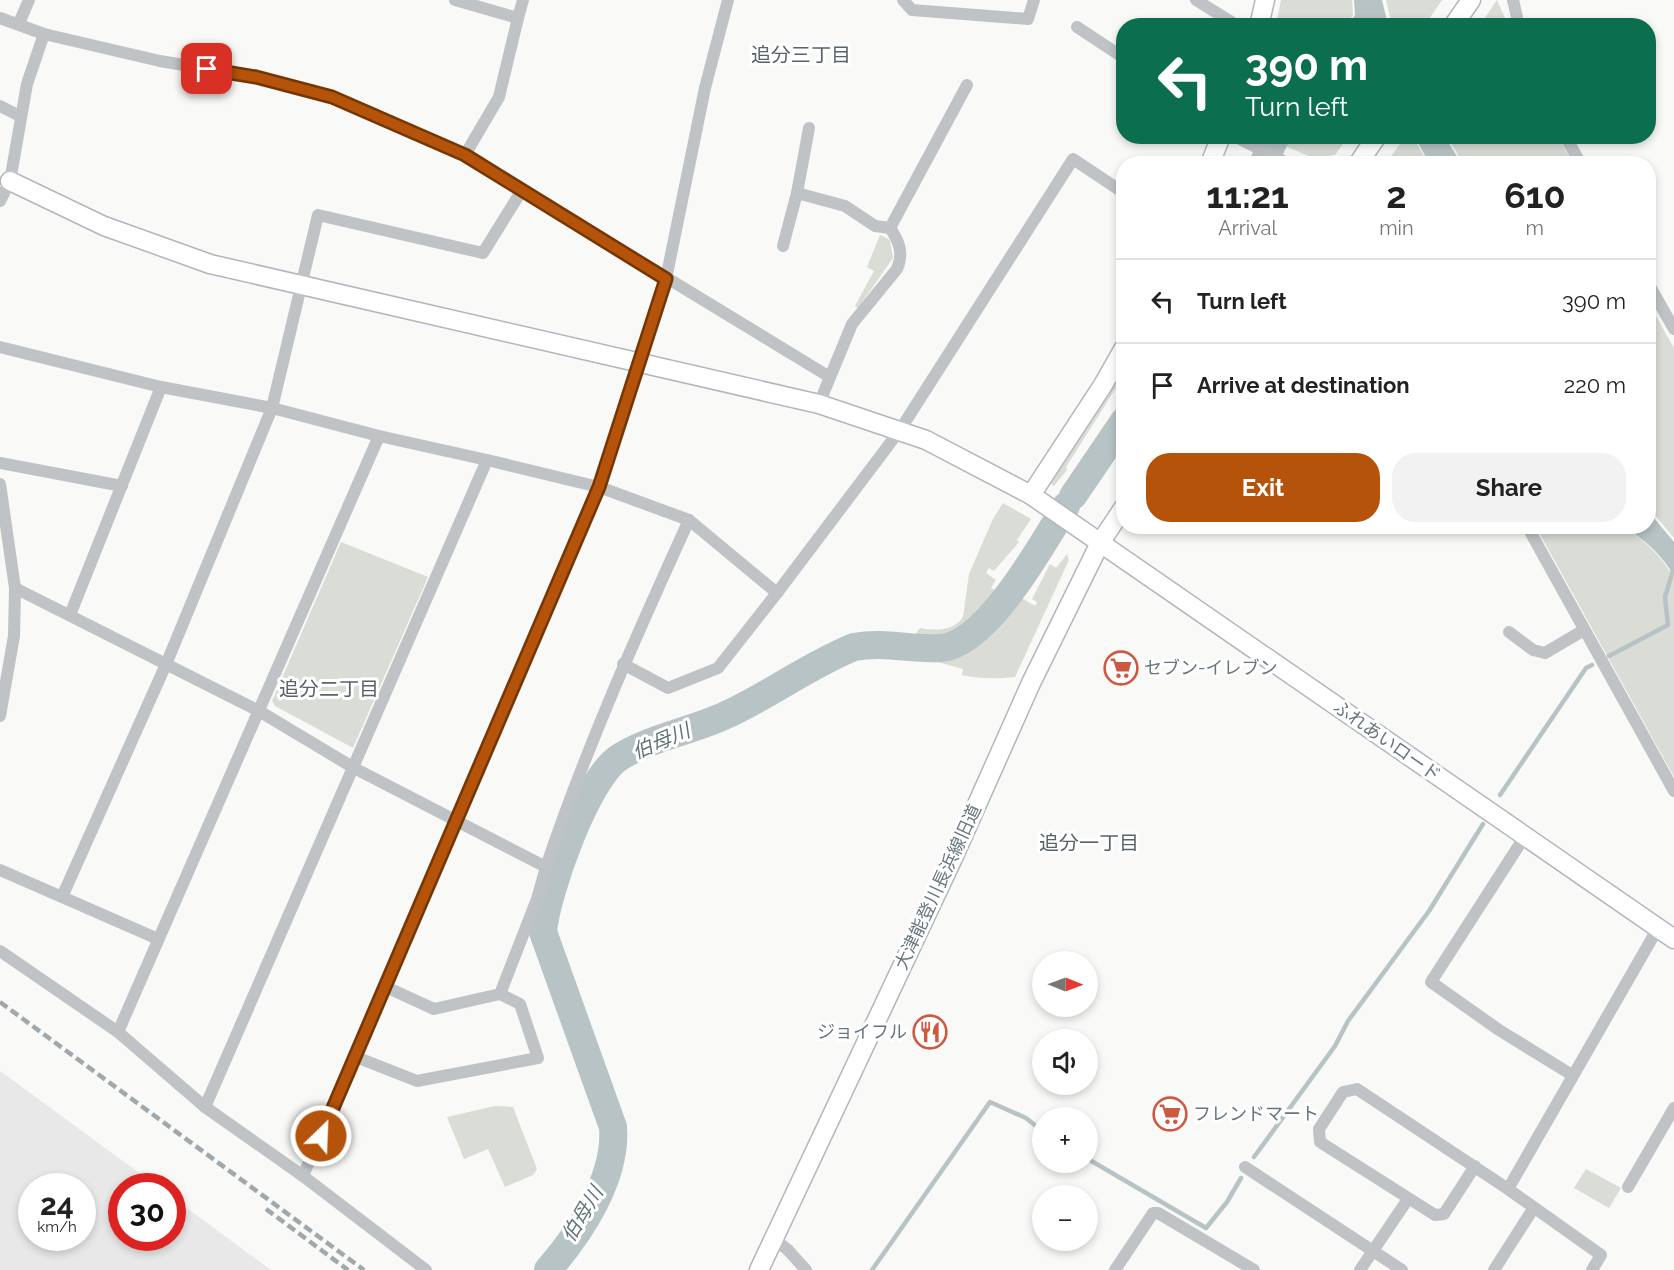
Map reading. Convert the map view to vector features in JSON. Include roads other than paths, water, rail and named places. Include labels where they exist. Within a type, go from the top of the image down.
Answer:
[{"type":"street","points":[[19,24],[29,0]]},
{"type":"street","points":[[455,0],[518,18]]},
{"type":"street","points":[[465,155],[499,97],[523,0]]},
{"type":"street","points":[[303,1176],[599,487],[666,279],[705,88],[728,0]]},
{"type":"street","points":[[903,0],[912,10],[1028,20],[1035,0]]},
{"type":"street","points":[[1196,0],[1225,18]]},
{"type":"street","points":[[1261,18],[1265,0]]},
{"type":"street","points":[[1459,18],[1471,0]]},
{"type":"street","points":[[1513,0],[1517,18]]},
{"type":"street","points":[[0,18],[44,34],[160,61],[256,77],[332,97],[465,155],[828,376]]},
{"type":"street","points":[[1077,27],[1116,53]]},
{"type":"street","points":[[0,201],[10,181],[18,147],[20,116],[27,84],[44,34]]},
{"type":"street","points":[[890,228],[967,85]]},
{"type":"street","points":[[0,106],[20,116]]},
{"type":"street","points":[[783,246],[797,193],[808,128]]},
{"type":"street","points":[[1249,144],[1273,156]]},
{"type":"street","points":[[623,664],[668,688],[718,668],[900,430],[1073,159],[1116,188]]},
{"type":"street","name":"ふれあいロード","points":[[10,181],[104,226],[210,264],[819,404],[900,430],[955,453],[1036,498],[1674,939]]},
{"type":"street","points":[[62,897],[167,662],[272,408],[318,214],[483,253],[522,190]]},
{"type":"street","points":[[797,193],[845,206],[874,226],[890,228],[898,239],[902,259],[897,269],[852,324],[828,376],[819,404]]},
{"type":"street","points":[[1656,297],[1674,329]]},
{"type":"street","points":[[0,347],[161,387],[272,408],[379,436],[599,487],[689,520],[777,593]]},
{"type":"street","points":[[1036,498],[1116,362]]},
{"type":"street","points":[[70,615],[161,387]]},
{"type":"street","points":[[117,1032],[379,436]]},
{"type":"street","points":[[205,1107],[487,460]]},
{"type":"street","points":[[0,463],[122,486]]},
{"type":"street","points":[[0,484],[15,588],[14,636],[0,716]]},
{"type":"street","name":"大津能登川長浜線旧道","points":[[759,1270],[954,856],[1031,683],[1100,543],[1116,519]]},
{"type":"street","points":[[500,994],[537,899],[566,809],[623,664],[689,520]]},
{"type":"street","points":[[1531,534],[1674,791]]},
{"type":"street","points":[[15,588],[167,662],[259,711],[354,768],[546,867]]},
{"type":"street","points":[[1509,633],[1533,650],[1545,653],[1584,630]]},
{"type":"street","points":[[1525,836],[1431,982],[1499,1030],[1572,1075]]},
{"type":"street","points":[[0,870],[158,939]]},
{"type":"street","points":[[1508,1189],[1658,928]]},
{"type":"street","points":[[0,951],[117,1032],[205,1107],[303,1176],[426,1270]]},
{"type":"street","points":[[356,1057],[417,1081],[538,1058],[520,1004],[500,994],[434,1009],[386,987]]},
{"type":"street","points":[[1474,1166],[1443,1214],[1436,1215],[1320,1142],[1319,1129],[1343,1092],[1357,1089],[1474,1166],[1508,1189],[1533,1209],[1601,1255],[1592,1270]]},
{"type":"street","points":[[1628,1187],[1674,1107]]},
{"type":"street","points":[[1245,1167],[1402,1270]]},
{"type":"street","points":[[1360,1270],[1408,1199]]},
{"type":"street","points":[[1494,1270],[1533,1209]]},
{"type":"street","points":[[1115,1270],[1153,1213],[1158,1213],[1254,1270]]},
{"type":"street","points":[[774,1239],[807,1270]]},
{"type":"waterway","name":"伯母川","points":[[1267,156],[1272,144]]},
{"type":"waterway","name":"伯母川","points":[[1073,496],[1116,433]]},
{"type":"waterway","name":"伯母川","points":[[548,1270],[584,1222],[594,1204],[603,1185],[613,1146],[613,1127],[543,932],[560,865],[594,787],[607,769],[632,750],[726,715],[821,662],[854,647],[876,645],[941,648],[959,642],[977,629],[1012,590],[1066,506]]},
{"type":"waterway","points":[[1609,656],[1668,625],[1665,597],[1674,567]]},
{"type":"waterway","points":[[1500,795],[1586,668],[1592,665]]},
{"type":"waterway","points":[[1254,1157],[1335,1046],[1348,1021],[1429,911],[1483,824]]},
{"type":"waterway","points":[[872,1270],[990,1102],[1032,1123]]},
{"type":"waterway","points":[[1098,1165],[1206,1228],[1227,1202],[1241,1178]]},
{"type":"railway","points":[[0,1002],[364,1270]]},
{"type":"railway","points":[[266,1209],[348,1270]]},
{"type":"place","name":"セブン-イレブン","points":[[1121,668]]},
{"type":"place","name":"ジョイフル","points":[[930,1032]]},
{"type":"place","name":"フレンドマート","points":[[1170,1114]]},
{"type":"district","name":"追分三丁目","points":[[801,55]]},
{"type":"district","name":"追分二丁目","points":[[329,689]]},
{"type":"district","name":"追分一丁目","points":[[1089,843]]}]
